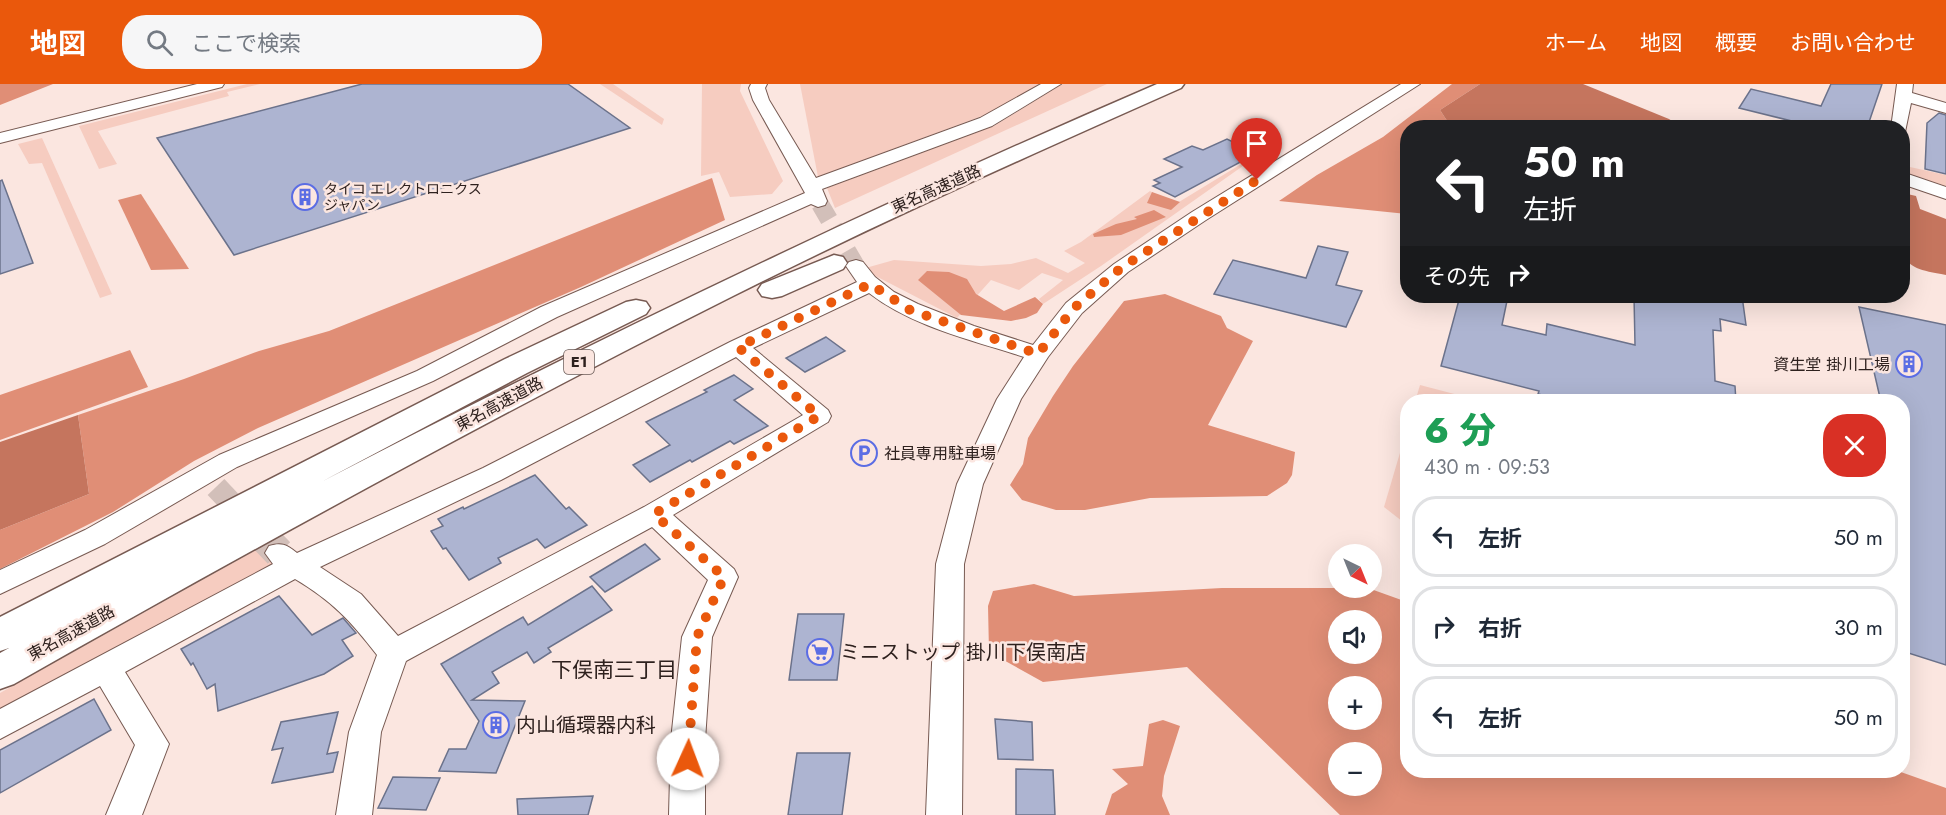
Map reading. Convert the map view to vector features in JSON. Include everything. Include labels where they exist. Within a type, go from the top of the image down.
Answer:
[{"type":"highway","name":"東名高速道路","points":[[0,635],[516,366],[861,202],[1133,84]]},
{"type":"highway","name":"東名高速道路","points":[[0,672],[526,389],[696,303],[889,210],[1174,84]]},
{"type":"highway","points":[[282,519],[845,264]]},
{"type":"highway","points":[[0,611],[380,426],[516,366]]},
{"type":"street","points":[[0,138],[216,84]]},
{"type":"street","points":[[759,84],[757,88],[761,100],[816,195]]},
{"type":"street","points":[[0,583],[210,480],[228,461],[425,376],[549,312],[986,122],[1053,84]]},
{"type":"street","points":[[944,815],[950,564],[970,483],[1009,399],[1038,354],[1074,308],[1121,268],[1199,216],[1412,84]]},
{"type":"street","points":[[1915,84],[1946,94]]},
{"type":"street","points":[[1900,120],[1904,90],[1946,108]]},
{"type":"street","points":[[1910,181],[1946,193]]},
{"type":"street","points":[[845,264],[870,284],[910,310],[1038,354]]},
{"type":"street","points":[[0,725],[105,667],[286,560],[492,474],[738,347],[870,284]]},
{"type":"street","points":[[354,815],[365,732],[393,653],[654,514],[819,416],[738,347]]},
{"type":"street","points":[[654,514],[724,577],[697,637],[688,740],[687,815]]},
{"type":"street","points":[[286,560],[334,589],[363,614],[393,653]]},
{"type":"street","points":[[105,667],[152,744],[124,815]]},
{"type":"shaded area","points":[[0,84],[53,84],[0,105]]},
{"type":"shaded area","points":[[247,84],[260,84],[227,92],[229,96],[98,131],[117,164],[99,169],[79,126]]},
{"type":"shaded area","points":[[600,84],[613,84],[664,119],[662,125]]},
{"type":"shaded area","points":[[702,84],[741,84],[740,91],[783,181],[772,194],[730,197],[719,172],[701,176]]},
{"type":"shaded area","points":[[800,84],[1040,84],[990,113],[818,177]]},
{"type":"shaded area","points":[[1062,84],[1107,84],[835,208],[827,188],[994,126]]},
{"type":"shaded area","points":[[1452,84],[1480,84],[1440,110],[1446,120],[1405,120]]},
{"type":"shaded area","points":[[1480,84],[1583,84],[1670,120],[1446,120],[1440,110]]},
{"type":"shaded area","points":[[1400,124],[1400,213],[1279,201],[1317,175],[1383,137]]},
{"type":"shaded area","points":[[42,138],[112,294],[100,298],[42,163],[29,164],[18,144]]},
{"type":"shaded area","points":[[1274,144],[1043,304],[1039,299],[1063,280],[1042,273],[1019,290],[991,280],[957,318],[862,269],[894,260],[981,266],[1011,264],[1036,258],[1068,273],[1085,263],[1064,251],[1081,242],[1150,191],[1174,205]]},
{"type":"shaded area","points":[[1910,167],[1946,175],[1946,191],[1910,177]]},
{"type":"shaded area","points":[[712,178],[725,220],[581,287],[258,428],[194,461],[113,512],[0,569],[0,530],[89,494],[78,415],[259,351],[329,331]]},
{"type":"shaded area","points":[[1152,192],[1180,202],[1171,210],[1147,203]]},
{"type":"shaded area","points":[[141,194],[189,269],[151,270],[118,200]]},
{"type":"shaded area","points":[[1910,195],[1916,196],[1920,209],[1946,219],[1946,275],[1915,267],[1910,263]]},
{"type":"shaded area","points":[[1154,210],[1166,217],[1121,235],[1094,237],[1093,234],[1116,224],[1137,219],[1134,217]]},
{"type":"shaded area","points":[[927,271],[949,272],[967,279],[976,294],[1004,311],[1035,297],[1043,304],[1037,313],[1011,321],[961,315],[918,280]]},
{"type":"shaded area","points":[[1165,294],[1221,316],[1227,328],[1253,341],[1208,425],[1295,452],[1292,475],[1287,483],[1267,496],[1150,498],[1085,510],[1056,510],[1022,500],[1010,485],[1023,464],[1028,438],[1073,366],[1124,301]]},
{"type":"shaded area","points":[[130,350],[148,387],[0,440],[0,395]]},
{"type":"shaded area","points":[[1420,385],[1454,394],[1417,394]]},
{"type":"shaded area","points":[[78,415],[89,494],[0,530],[0,442]]},
{"type":"shaded area","points":[[1400,453],[1400,520],[1384,507]]},
{"type":"shaded area","points":[[258,549],[276,567],[0,714],[0,693]]},
{"type":"shaded area","points":[[1034,584],[1074,596],[1222,588],[1328,588],[1328,598],[1382,598],[1382,593],[1400,599],[1400,778],[1910,778],[1910,775],[1946,788],[1946,815],[1340,815],[1187,667],[1043,682],[989,652],[988,606],[993,591]]},
{"type":"shaded area","points":[[1163,720],[1180,726],[1164,776],[1162,796],[1170,815],[1105,815],[1112,794],[1128,784],[1112,769],[1143,766],[1149,724]]},
{"type":"building","name":"タイコ エレクトロニクス ジャパン","points":[[362,84],[568,84],[630,128],[234,255],[157,138]]},
{"type":"building","points":[[1831,84],[1882,84],[1870,120],[1788,120],[1739,108],[1751,89],[1821,106]]},
{"type":"building","points":[[1939,113],[1946,115],[1946,174],[1925,169],[1927,123]]},
{"type":"building","points":[[1252,134],[1274,144],[1175,197],[1153,186],[1160,183],[1154,180],[1182,167],[1164,159],[1192,146],[1203,150],[1227,139],[1235,143]]},
{"type":"building","points":[[2,180],[33,263],[0,274],[0,181]]},
{"type":"building","points":[[1318,246],[1348,252],[1336,285],[1362,291],[1346,327],[1214,294],[1233,260],[1306,278]]},
{"type":"building","points":[[1458,303],[1507,303],[1502,325],[1546,335],[1547,324],[1635,345],[1634,303],[1743,303],[1746,325],[1720,319],[1721,331],[1713,330],[1715,381],[1735,386],[1736,394],[1538,394],[1539,391],[1441,366]]},
{"type":"building","points":[[1859,307],[1946,325],[1946,665],[1910,654],[1910,394],[1879,394]]},
{"type":"building","points":[[826,337],[845,351],[805,372],[786,358]]},
{"type":"building","points":[[734,375],[753,389],[734,400],[768,426],[734,444],[730,441],[650,482],[633,465],[670,445],[646,422],[707,392],[704,390]]},
{"type":"building","points":[[535,475],[566,509],[569,507],[587,525],[545,548],[537,539],[498,558],[501,563],[469,580],[431,531],[443,526],[438,519]]},
{"type":"building","points":[[645,544],[660,559],[605,592],[590,577]]},
{"type":"building","points":[[592,586],[612,610],[548,648],[551,652],[534,663],[527,652],[492,672],[499,683],[472,700],[525,701],[496,773],[439,771],[449,749],[466,749],[479,721],[441,664],[523,617],[528,625]]},
{"type":"building","points":[[279,596],[312,635],[343,618],[356,633],[342,640],[353,656],[324,674],[218,711],[215,684],[207,689],[193,663],[191,665],[181,649]]},
{"type":"building","points":[[798,614],[844,614],[837,680],[789,680]]},
{"type":"building","points":[[94,699],[111,730],[0,793],[0,750]]},
{"type":"building","points":[[338,712],[327,754],[338,752],[333,772],[272,783],[283,748],[272,750],[281,722]]},
{"type":"building","points":[[995,719],[1032,722],[1033,760],[998,759]]},
{"type":"building","points":[[797,753],[850,753],[842,815],[788,815]]},
{"type":"building","points":[[1016,769],[1053,770],[1055,815],[1016,815]]},
{"type":"building","points":[[393,777],[440,778],[426,810],[378,808]]},
{"type":"building","points":[[593,796],[588,815],[518,815],[517,799]]},
{"type":"tunnel","points":[[820,204],[856,266]]},
{"type":"tunnel","points":[[216,487],[234,506]]},
{"type":"tunnel","points":[[232,504],[279,553]]},
{"type":"place","name":"タイコ エレクトロニクス ジャパン","points":[[305,197]]},
{"type":"place","name":"資生堂 掛川工場","points":[[1909,364]]},
{"type":"place","name":"社員専用駐車場","points":[[864,453]]},
{"type":"place","name":"ミニストップ 掛川下俣南店","points":[[820,652]]},
{"type":"place","name":"内山循環器内科","points":[[496,725]]},
{"type":"district","name":"下俣南三丁目","points":[[614,670]]},
{"type":"route","points":[[688,759],[697,637],[724,577],[654,514],[819,416],[738,347],[870,284],[910,310],[1038,354],[1074,308],[1121,268],[1257,180]]}]
